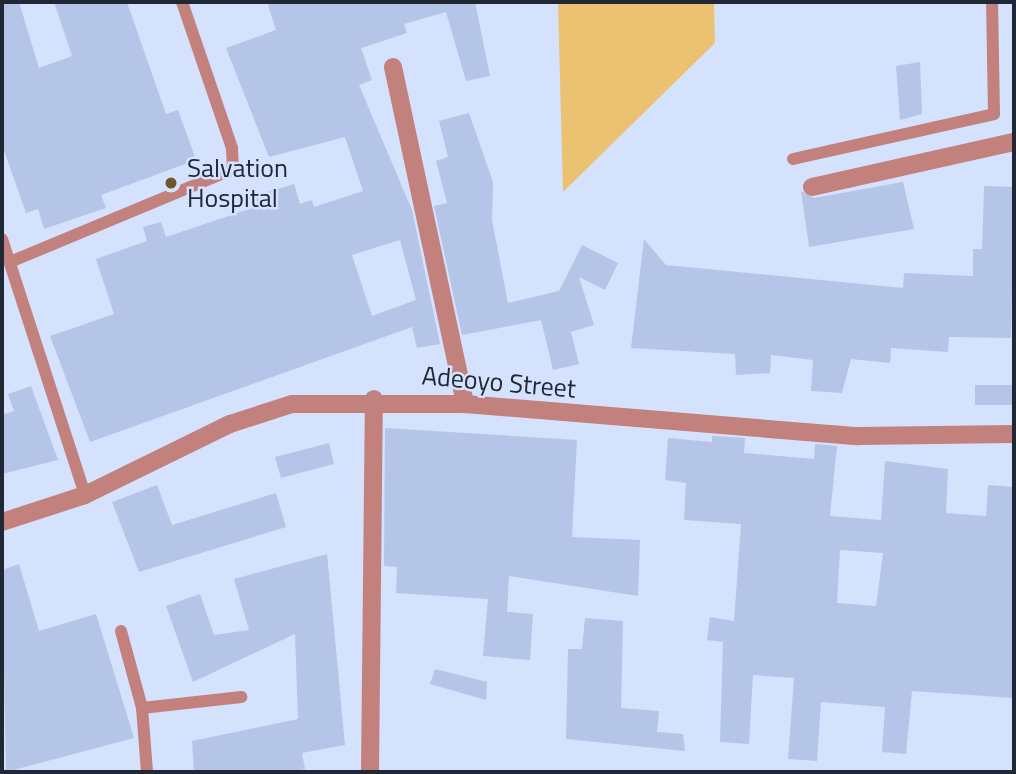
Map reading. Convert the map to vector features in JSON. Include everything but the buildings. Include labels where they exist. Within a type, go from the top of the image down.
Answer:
[{"type":"street","points":[[393,67],[465,404]]},
{"type":"street","points":[[813,187],[1014,142]]},
{"type":"street","points":[[370,772],[374,399]]},
{"type":"street","name":"Adeoyo Street","points":[[2,522],[85,495],[230,424],[292,404],[374,399],[465,404],[858,436],[1014,434]]},
{"type":"lane","points":[[10,262],[233,169],[232,148],[182,2]]},
{"type":"lane","points":[[793,159],[994,114],[992,2]]},
{"type":"lane","points":[[2,239],[85,495]]},
{"type":"lane","points":[[121,631],[142,708],[147,772]]},
{"type":"lane","points":[[142,708],[241,697]]},
{"type":"shaded area","points":[[558,2],[714,2],[715,43],[563,192]]},
{"type":"place","name":"Salvation Hospital","points":[[171,183]]}]
